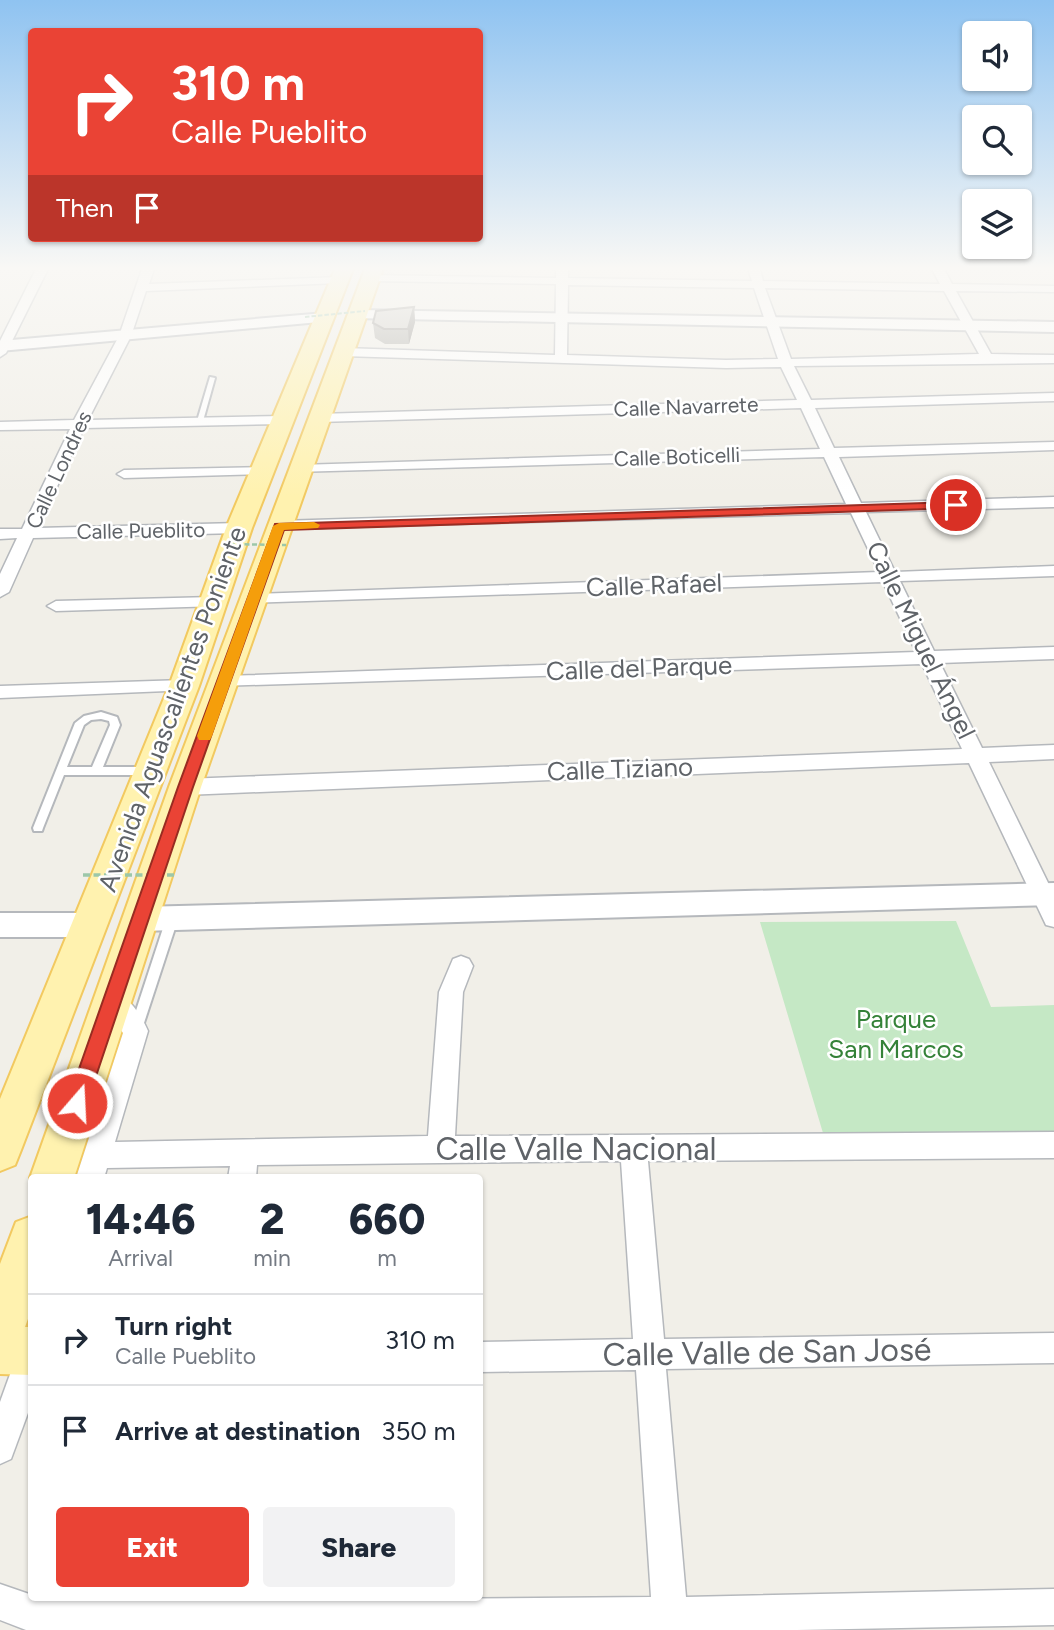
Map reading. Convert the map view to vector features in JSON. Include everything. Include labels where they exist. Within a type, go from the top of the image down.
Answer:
[{"type":"main road","name":"Avenida Aguascalientes Poniente","points":[[0,1150],[184,686],[212,602],[230,536],[263,471],[283,420],[307,345]]},
{"type":"main road","name":"Avenida Aguascalientes Poniente","points":[[54,1174],[124,1016],[156,919],[185,787],[255,599],[283,536],[299,469],[346,345]]},
{"type":"main road","points":[[0,1331],[28,1250]]},
{"type":"main road","points":[[0,1350],[28,1353]]},
{"type":"street","points":[[1,348],[29,345]]},
{"type":"street","name":"Calle Londres","points":[[0,592],[79,424],[120,345]]},
{"type":"street","points":[[561,345],[561,357]]},
{"type":"street","name":"Calle Miguel Ángel","points":[[779,345],[976,755],[1050,902]]},
{"type":"street","points":[[980,345],[987,358]]},
{"type":"street","points":[[343,352],[726,364],[1054,359]]},
{"type":"street","name":"Calle Navarrete","points":[[318,418],[1054,397]]},
{"type":"street","points":[[0,426],[283,420]]},
{"type":"street","name":"Calle Boticelli","points":[[299,469],[1054,446]]},
{"type":"street","points":[[124,474],[263,471]]},
{"type":"street","points":[[283,536],[858,508],[1054,502]]},
{"type":"street","name":"Calle Pueblito","points":[[0,534],[230,536]]},
{"type":"street","name":"Calle Rafael","points":[[255,599],[1054,571]]},
{"type":"street","points":[[55,606],[212,602]]},
{"type":"street","name":"Calle del Parque","points":[[225,682],[1054,653]]},
{"type":"street","points":[[0,692],[184,686]]},
{"type":"street","name":"Calle Tiziano","points":[[185,787],[1054,752]]},
{"type":"street","points":[[156,919],[1050,902]]},
{"type":"street","points":[[0,925],[91,925]]},
{"type":"street","points":[[441,1149],[451,992],[461,966]]},
{"type":"street","name":"Avenida Aguascalientes Poniente","points":[[94,1166],[124,1016]]},
{"type":"street","name":"Calle Valle Nacional","points":[[94,1166],[244,1165],[441,1149],[1054,1145]]},
{"type":"street","points":[[634,1149],[671,1622]]},
{"type":"street","name":"Calle Valle de San José","points":[[483,1357],[1054,1348]]},
{"type":"street","points":[[0,1448],[28,1365]]},
{"type":"street","points":[[0,1602],[23,1612],[64,1617],[169,1615],[671,1622],[1054,1607]]},
{"type":"lane","points":[[200,422],[212,379]]},
{"type":"lane","points":[[38,828],[80,723],[86,718],[107,716],[114,719],[115,725],[96,771]]},
{"type":"lane","points":[[60,771],[151,771]]},
{"type":"path","points":[[230,536],[283,536]]},
{"type":"path","points":[[83,875],[177,875]]},
{"type":"green space","name":"Parque San Marcos","points":[[956,921],[991,1007],[1054,1005],[1054,1132],[823,1133],[760,922]]},
{"type":"slow traffic","points":[[204,736],[279,526],[314,525]]},
{"type":"route","points":[[77,1103],[185,787],[255,599],[279,526],[956,505]]}]
